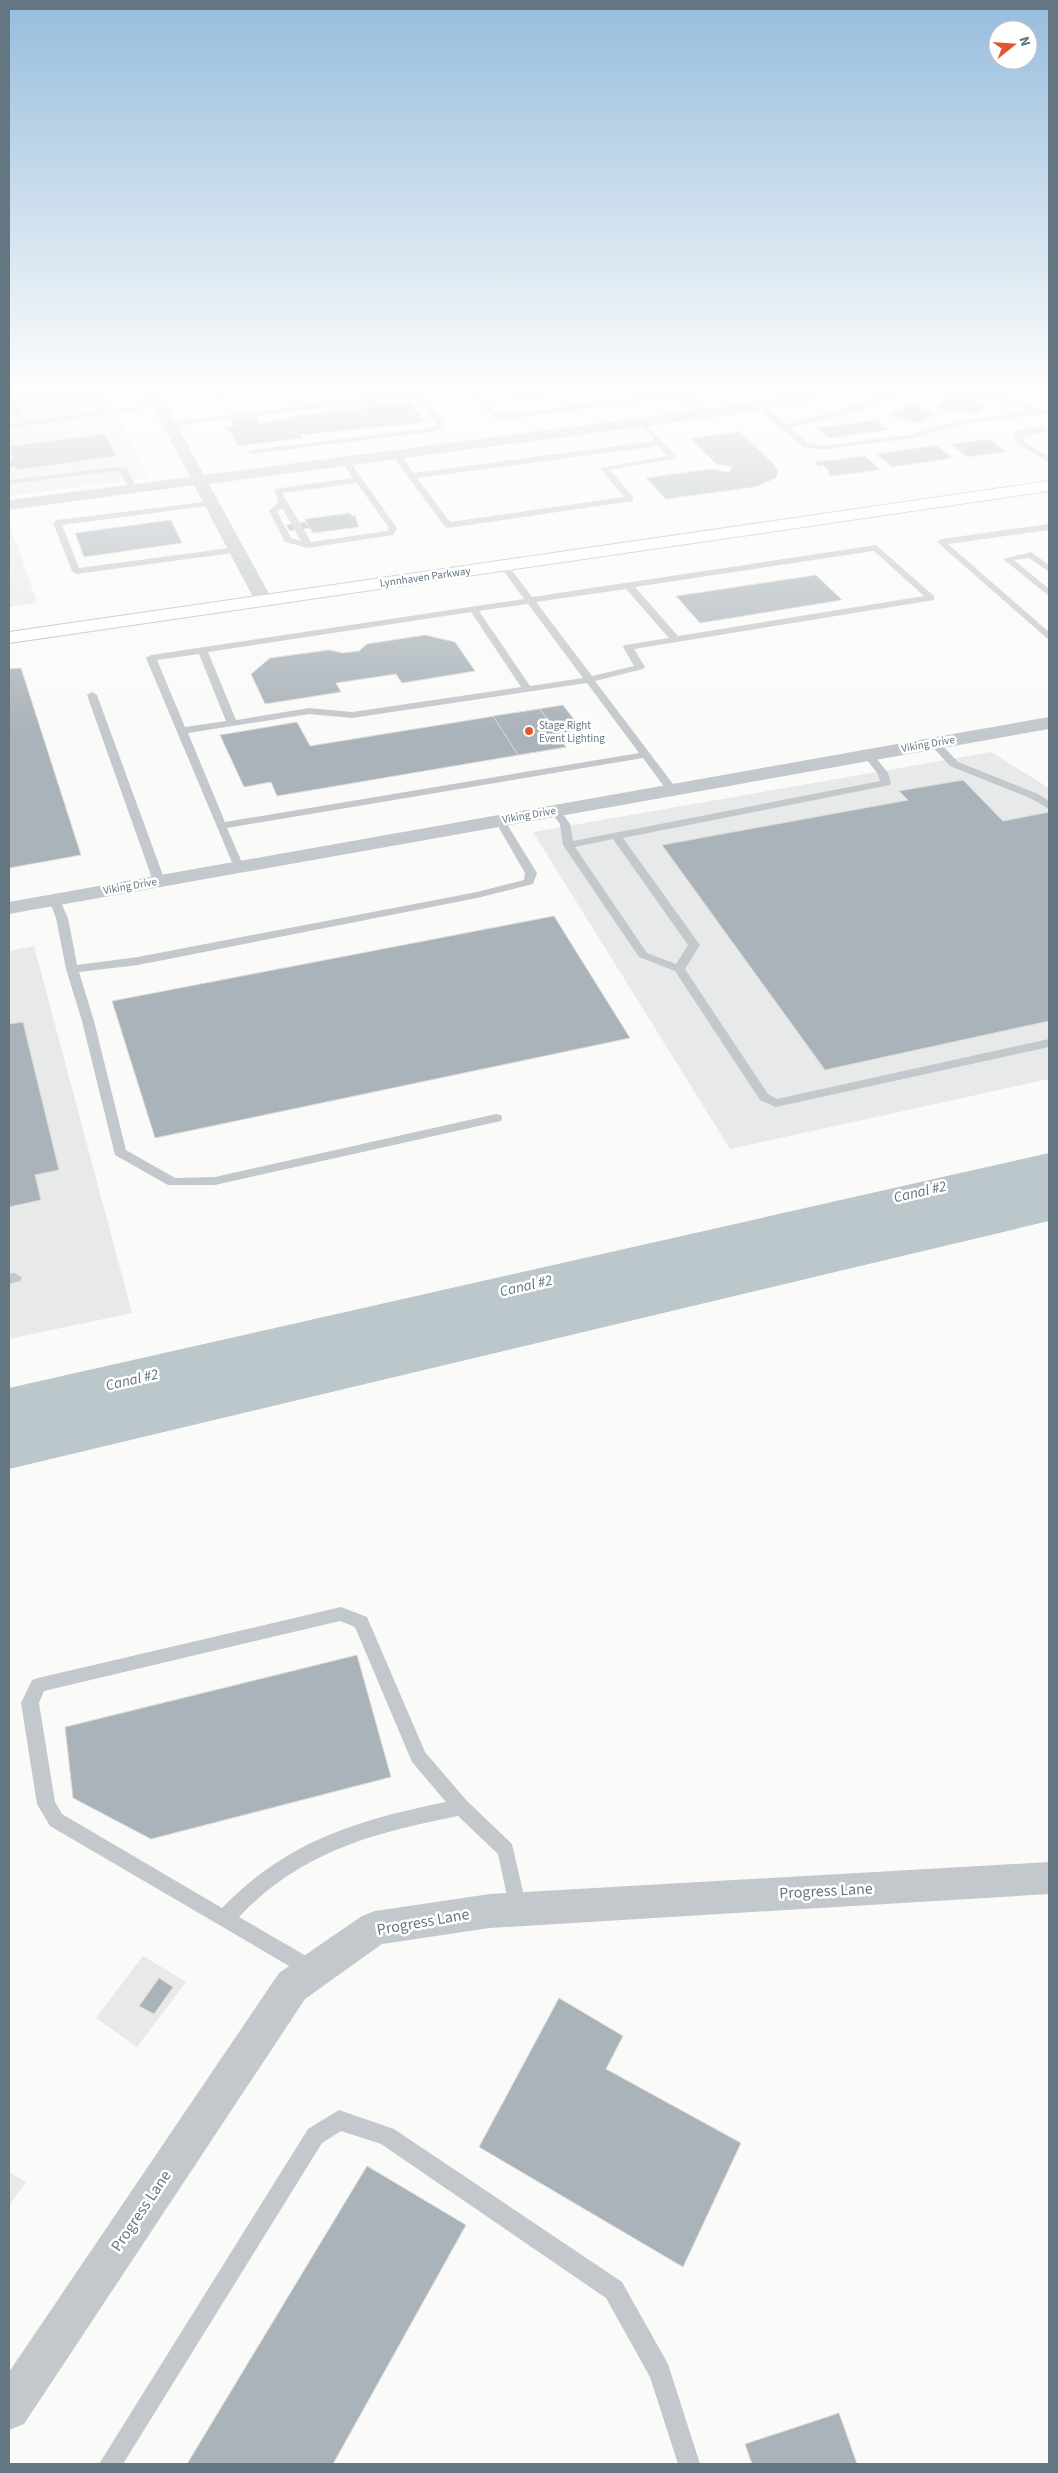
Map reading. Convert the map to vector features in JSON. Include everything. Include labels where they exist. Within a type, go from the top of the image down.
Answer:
[{"type":"main road","name":"Lynnhaven Parkway","points":[[9,638],[260,593],[839,503]]},
{"type":"main road","name":"Lynnhaven Parkway","points":[[9,621],[504,566],[930,503]]},
{"type":"street","points":[[212,503],[260,593]]},
{"type":"street","name":"Viking Drive","points":[[9,908],[1049,723]]},
{"type":"street","name":"Progress Lane","points":[[9,2410],[292,1986],[374,1928],[490,1911],[1049,1878]]},
{"type":"lane","points":[[209,503],[57,523],[76,571],[237,550]]},
{"type":"lane","points":[[282,503],[273,511],[288,540],[308,545],[390,533],[393,528],[375,503]]},
{"type":"lane","points":[[283,503],[308,545]]},
{"type":"lane","points":[[432,503],[448,525],[599,503]]},
{"type":"lane","points":[[1049,527],[941,542],[1049,637]]},
{"type":"lane","points":[[182,731],[309,711],[352,715],[589,680],[640,667],[628,647],[931,598],[876,548],[151,658],[239,867]]},
{"type":"lane","points":[[1049,569],[1031,555],[1008,559],[1049,593]]},
{"type":"lane","points":[[504,566],[672,790]]},
{"type":"lane","points":[[628,586],[675,639]]},
{"type":"lane","points":[[473,609],[527,689]]},
{"type":"lane","points":[[202,650],[232,723]]},
{"type":"lane","points":[[92,696],[159,881]]},
{"type":"lane","points":[[934,743],[954,764],[1034,796],[1049,806]]},
{"type":"lane","points":[[221,826],[645,755]]},
{"type":"lane","points":[[568,845],[876,787],[886,783],[883,773],[868,755]]},
{"type":"lane","points":[[555,811],[565,824],[568,845],[643,955],[679,969],[764,1097],[776,1103],[1049,1043]]},
{"type":"lane","points":[[72,969],[138,961],[477,895],[529,882],[531,873],[500,820]]},
{"type":"lane","points":[[616,836],[694,945],[679,969]]},
{"type":"lane","points":[[55,900],[62,918],[72,969],[88,1021],[120,1152],[173,1182],[215,1181],[496,1118]]},
{"type":"lane","points":[[313,1971],[56,1820],[46,1804],[30,1703],[38,1685],[341,1614],[361,1622],[418,1757],[461,1806],[506,1850],[518,1909]]},
{"type":"lane","points":[[224,1919],[260,1883],[309,1852],[353,1834],[400,1819],[461,1806]]},
{"type":"lane","points":[[110,2464],[315,2136],[339,2120],[387,2136],[614,2290],[660,2372],[689,2464]]},
{"type":"shaded area","points":[[9,522],[37,603],[9,607]]},
{"type":"shaded area","points":[[991,752],[1049,788],[1049,1079],[730,1149],[533,832]]},
{"type":"shaded area","points":[[34,946],[132,1313],[9,1339],[9,951]]},
{"type":"shaded area","points":[[143,1956],[186,1982],[137,2047],[96,2018]]},
{"type":"shaded area","points":[[9,2172],[26,2182],[9,2206]]},
{"type":"water","name":"Canal #2","points":[[1049,1153],[1049,1221],[9,1469],[9,1388]]},
{"type":"building","points":[[350,513],[352,516],[355,516],[359,527],[313,533],[305,519]]},
{"type":"building","points":[[171,520],[182,543],[84,557],[75,533]]},
{"type":"building","points":[[306,522],[310,528],[290,531],[286,525]]},
{"type":"building","points":[[816,575],[842,600],[700,623],[676,596]]},
{"type":"building","points":[[425,635],[455,642],[475,671],[402,683],[396,674],[336,683],[341,692],[265,704],[251,674],[270,658],[329,650],[343,653],[359,651],[367,644]]},
{"type":"building","points":[[21,668],[81,855],[9,868],[9,669]]},
{"type":"building","points":[[563,705],[582,730],[558,734],[566,747],[277,796],[271,782],[244,787],[220,735],[297,722],[310,746]]},
{"type":"building","name":"Stage Right Event Lighting","points":[[540,709],[566,747],[518,755],[493,716]]},
{"type":"building","points":[[963,780],[1003,821],[1049,812],[1049,1021],[825,1070],[662,845],[908,800],[899,791]]},
{"type":"building","points":[[554,916],[630,1038],[155,1138],[112,1001]]},
{"type":"building","points":[[23,1022],[59,1170],[35,1175],[41,1200],[9,1207],[9,1024]]},
{"type":"building","points":[[357,1655],[391,1777],[151,1839],[73,1798],[65,1727]]},
{"type":"building","points":[[159,1978],[173,1987],[154,2014],[139,2006]]},
{"type":"building","points":[[559,1998],[623,2036],[606,2069],[741,2143],[683,2267],[479,2147]]},
{"type":"building","points":[[367,2166],[466,2225],[333,2464],[187,2464]]},
{"type":"building","points":[[839,2413],[857,2464],[752,2464],[745,2444]]},
{"type":"place","name":"Stage Right Event Lighting","points":[[529,731]]}]
